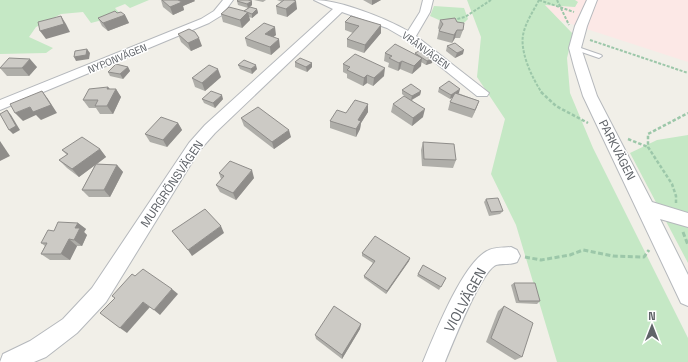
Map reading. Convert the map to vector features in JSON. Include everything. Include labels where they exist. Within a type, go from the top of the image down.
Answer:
[{"type":"street","name":"NYPONVÄGEN","points":[[0,105],[205,21],[218,13],[228,0]]},
{"type":"street","name":"VRÅNVÄGEN","points":[[319,0],[391,26],[410,37],[482,93]]},
{"type":"street","points":[[410,37],[425,12],[428,0]]},
{"type":"street","points":[[577,42],[585,15],[592,0]]},
{"type":"street","name":"MURGRÖNSVÄGEN","points":[[11,362],[38,349],[70,326],[99,295],[194,147],[210,129],[340,8]]},
{"type":"street","name":"PARKVÄGEN","points":[[577,42],[580,67],[590,96],[688,296]]},
{"type":"street","points":[[646,208],[682,218]]},
{"type":"street","name":"VIOLVÄGEN","points":[[434,362],[458,307],[482,265],[493,258],[511,256]]},
{"type":"lane","points":[[577,42],[600,56]]},
{"type":"path","points":[[449,20],[465,17],[491,0]]},
{"type":"path","points":[[585,15],[539,0],[530,16],[522,42],[530,73],[540,92],[550,101],[573,115],[607,131],[648,147]]},
{"type":"path","points":[[557,0],[559,7],[577,42],[688,72]]},
{"type":"path","points":[[688,113],[648,134],[648,147],[672,184],[688,245]]},
{"type":"path","points":[[511,256],[541,260],[570,255],[583,250],[595,254],[629,258],[644,257],[651,248],[653,236],[657,231]]},
{"type":"shaded area","points":[[575,0],[688,0],[688,62],[559,20],[544,5],[575,7],[577,2]]},
{"type":"green space","points":[[0,0],[149,0],[130,8],[125,4],[115,8],[121,15],[91,23],[83,12],[61,14],[36,27],[29,37],[53,48],[46,53],[0,54]]},
{"type":"green space","points":[[467,0],[575,0],[578,2],[575,7],[545,5],[573,34],[567,58],[570,93],[593,148],[688,338],[688,362],[557,362],[516,225],[491,174],[505,119],[477,77],[481,37]]},
{"type":"green space","points":[[434,6],[464,8],[468,19],[463,24],[448,24],[430,16]]},
{"type":"green space","points":[[688,135],[688,263],[630,153],[657,140]]},
{"type":"building","points":[[162,0],[178,0],[182,2],[170,7]]},
{"type":"building","points":[[284,0],[296,1],[286,9],[276,6]]},
{"type":"building","points":[[237,1],[252,1],[247,4]]},
{"type":"building","points":[[229,7],[248,12],[240,20],[221,14]]},
{"type":"building","points":[[250,7],[257,9],[252,14],[244,11]]},
{"type":"building","points":[[115,11],[117,13],[121,12],[125,15],[103,23],[98,18]]},
{"type":"building","points":[[61,16],[64,24],[40,31],[38,22]]},
{"type":"building","points":[[351,16],[381,25],[365,45],[347,39],[359,26],[345,22]]},
{"type":"building","points":[[455,18],[457,22],[464,23],[463,30],[457,30],[454,35],[439,31],[443,24],[440,20]]},
{"type":"building","points":[[264,23],[275,27],[265,34],[279,39],[270,47],[245,38]]},
{"type":"building","points":[[189,29],[195,32],[199,38],[188,43],[178,34]]},
{"type":"building","points":[[455,43],[464,50],[457,53],[447,46]]},
{"type":"building","points":[[395,44],[422,58],[414,66],[402,61],[399,63],[389,58],[392,56],[385,53]]},
{"type":"building","points":[[87,49],[86,55],[74,57],[75,51]]},
{"type":"building","points":[[421,50],[433,58],[427,61],[415,53]]},
{"type":"building","points":[[355,54],[385,68],[374,78],[367,75],[364,78],[347,70],[350,67],[343,64]]},
{"type":"building","points":[[9,58],[30,59],[22,68],[0,68]]},
{"type":"building","points":[[300,58],[312,63],[306,67],[295,62]]},
{"type":"building","points":[[244,60],[256,65],[251,69],[238,65]]},
{"type":"building","points":[[116,64],[128,67],[120,74],[108,72]]},
{"type":"building","points":[[209,65],[218,69],[202,83],[192,78]]},
{"type":"building","points":[[449,81],[460,89],[451,95],[439,88]]},
{"type":"building","points":[[411,84],[421,91],[412,96],[402,90]]},
{"type":"building","points":[[108,87],[107,89],[116,89],[107,106],[95,106],[98,100],[83,100],[89,89]]},
{"type":"building","points":[[42,91],[51,105],[33,112],[30,107],[15,113],[10,104]]},
{"type":"building","points":[[211,91],[222,95],[213,103],[202,99]]},
{"type":"building","points":[[455,93],[479,101],[475,110],[450,102]]},
{"type":"building","points":[[404,96],[425,109],[413,118],[393,104]]},
{"type":"building","points":[[355,100],[368,104],[358,120],[361,121],[356,129],[330,121],[337,110],[346,113]]},
{"type":"building","points":[[258,107],[289,130],[272,142],[241,118]]},
{"type":"building","points":[[7,110],[16,126],[9,130],[0,114]]},
{"type":"building","points":[[161,117],[178,123],[163,140],[145,134]]},
{"type":"building","points":[[82,137],[100,149],[72,169],[59,160],[68,154],[62,150]]},
{"type":"building","points":[[423,142],[454,144],[456,160],[424,159]]},
{"type":"building","points":[[230,161],[252,170],[233,193],[216,185],[224,176],[219,173]]},
{"type":"building","points":[[96,164],[117,165],[104,190],[82,190]]},
{"type":"building","points":[[498,198],[503,211],[491,212],[486,199]]},
{"type":"building","points":[[205,209],[221,226],[188,250],[172,231]]},
{"type":"building","points":[[58,222],[78,223],[75,228],[80,228],[74,240],[69,239],[61,254],[41,254],[47,243],[41,243],[48,230],[54,231]]},
{"type":"building","points":[[375,236],[410,258],[387,291],[364,276],[375,261],[362,253]]},
{"type":"building","points":[[423,265],[446,278],[441,287],[418,274]]},
{"type":"building","points":[[143,269],[172,289],[154,310],[143,302],[120,328],[100,313],[115,298],[112,296],[132,274],[135,276]]},
{"type":"building","points":[[514,283],[535,283],[540,301],[519,301]]},
{"type":"building","points":[[334,306],[361,324],[342,355],[315,335]]},
{"type":"building","points":[[504,306],[533,323],[522,357],[491,338]]}]
